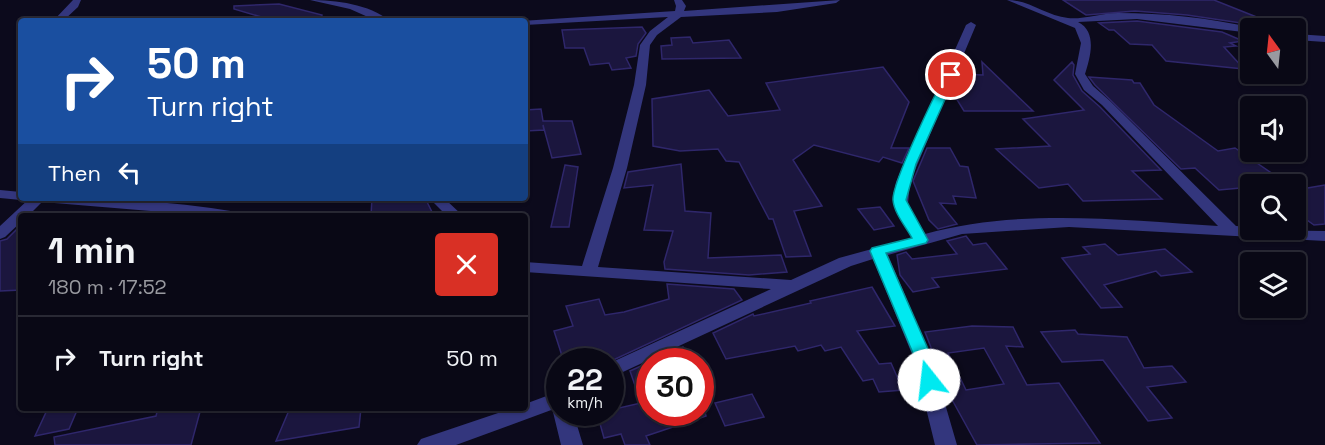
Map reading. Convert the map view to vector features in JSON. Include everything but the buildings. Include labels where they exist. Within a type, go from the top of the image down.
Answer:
[{"type":"street","points":[[61,18],[77,0]]},
{"type":"street","points":[[314,0],[352,4],[375,18]]},
{"type":"street","points":[[588,272],[614,191],[640,85],[645,45],[653,33],[679,14],[681,6],[678,0]]},
{"type":"street","points":[[528,22],[777,9],[836,0]]},
{"type":"street","points":[[1011,0],[1079,26],[1085,34],[1088,47],[1080,74],[1088,87],[1231,230]]},
{"type":"street","points":[[1069,21],[1121,15],[1240,29]]},
{"type":"street","points":[[921,240],[904,211],[900,200],[902,190],[910,164],[926,133],[940,94],[967,40],[971,25]]},
{"type":"street","points":[[1306,38],[1325,39]]},
{"type":"street","points":[[0,194],[18,196]]},
{"type":"street","points":[[22,213],[35,201]]},
{"type":"street","points":[[71,201],[181,207],[218,213]]},
{"type":"street","points":[[439,201],[453,213]]},
{"type":"street","points":[[0,234],[18,217]]},
{"type":"street","points":[[624,364],[844,262],[960,229],[1069,222],[1325,236]]},
{"type":"street","points":[[878,251],[923,358],[946,445]]},
{"type":"street","points":[[528,267],[792,285]]},
{"type":"street","points":[[528,411],[546,404]]},
{"type":"street","points":[[428,445],[527,411]]},
{"type":"street","points":[[567,426],[572,445]]},
{"type":"route","points":[[929,380],[923,358],[878,251],[921,240],[900,200],[910,164],[926,133],[940,94],[951,75]]}]
